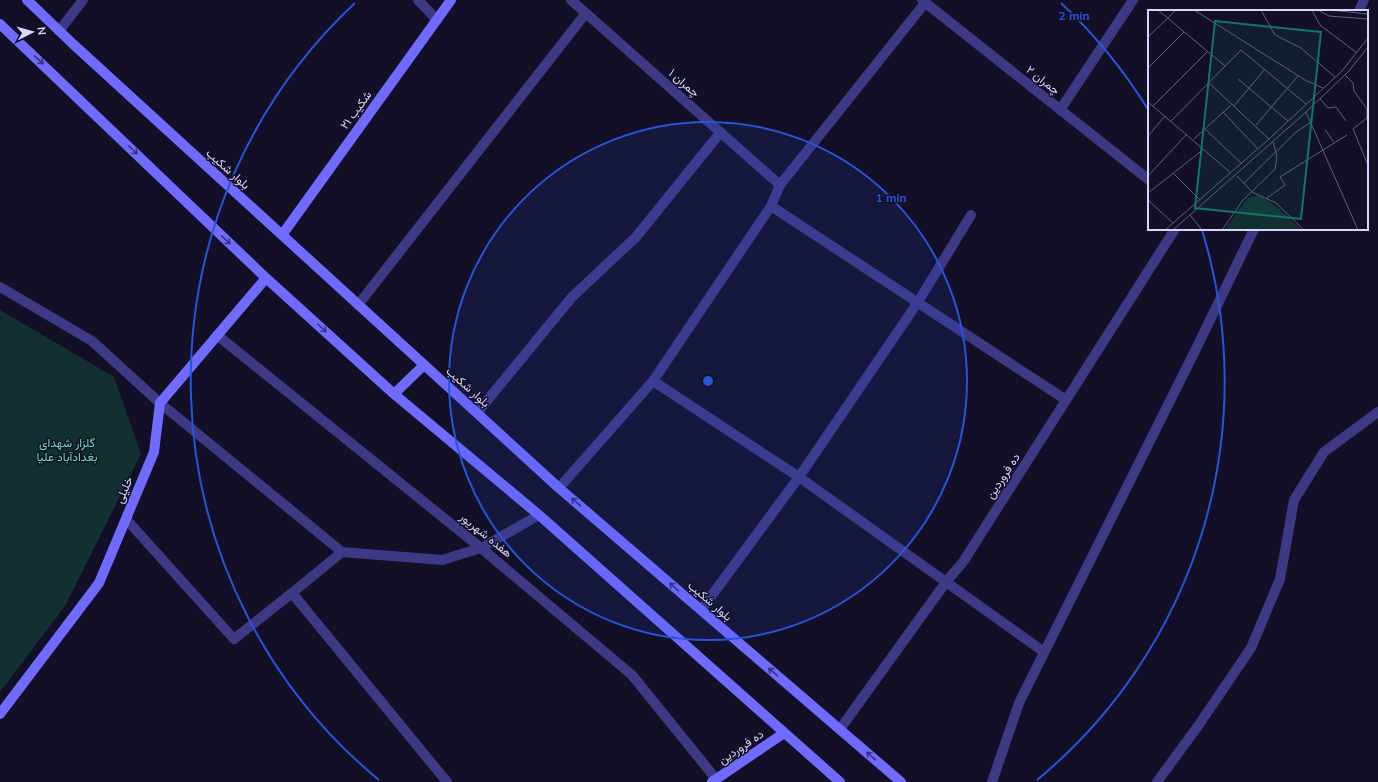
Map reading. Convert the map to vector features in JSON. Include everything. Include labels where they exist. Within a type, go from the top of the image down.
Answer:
[{"type":"street","name":"بلوار شکیب","points":[[27,0],[358,305],[560,488],[901,782]]},
{"type":"street","points":[[59,31],[83,0]]},
{"type":"street","points":[[418,0],[437,20]]},
{"type":"street","name":"شکیب ۲۱","points":[[282,235],[451,0]]},
{"type":"street","name":"چمران ۱","points":[[571,0],[780,185]]},
{"type":"street","points":[[1060,110],[1133,0]]},
{"type":"street","points":[[1359,10],[1364,0]]},
{"type":"street","points":[[560,488],[653,381],[771,206],[780,185],[923,1]]},
{"type":"street","name":"چمران ۲","points":[[923,1],[1148,179]]},
{"type":"street","points":[[358,305],[586,13]]},
{"type":"street","points":[[0,24],[266,278],[394,394],[539,515],[840,782]]},
{"type":"street","points":[[477,413],[572,297],[636,237],[720,133]]},
{"type":"street","points":[[771,206],[1066,400]]},
{"type":"street","points":[[701,610],[799,477],[918,302],[971,215]]},
{"type":"street","name":"ده فروردین","points":[[840,729],[946,582],[963,562],[1175,230]]},
{"type":"street","points":[[992,782],[1019,703],[1197,347],[1254,230]]},
{"type":"street","points":[[160,403],[266,278]]},
{"type":"street","points":[[0,287],[92,341],[160,403],[342,552],[442,560],[481,548],[539,515]]},
{"type":"street","name":"هفده شهریور","points":[[217,336],[481,548],[632,675],[714,781]]},
{"type":"street","points":[[394,394],[424,365]]},
{"type":"street","points":[[653,381],[799,477],[1044,652]]},
{"type":"street","name":"خلیلی","points":[[0,714],[99,583],[154,452],[160,403]]},
{"type":"street","points":[[1158,782],[1251,648],[1280,579],[1294,500],[1324,452],[1378,412]]},
{"type":"street","points":[[126,519],[234,639],[342,552]]},
{"type":"street","points":[[292,593],[447,782]]},
{"type":"street","name":"ده فروردین","points":[[714,781],[784,733]]},
{"type":"green space","name":"گلزار شهدای بغدادآباد علیا","points":[[0,310],[114,377],[141,454],[65,606],[0,692]]}]
